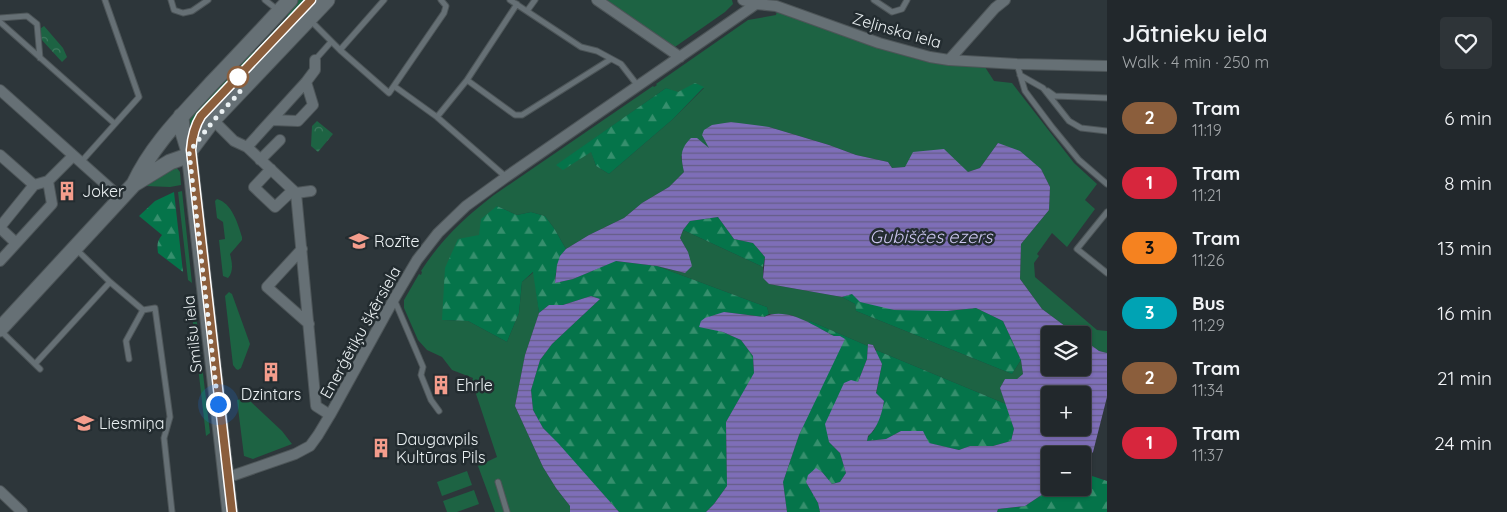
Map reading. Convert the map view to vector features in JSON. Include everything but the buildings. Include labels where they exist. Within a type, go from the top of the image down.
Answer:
[{"type":"street","points":[[134,184],[139,173],[163,138],[181,116],[290,0]]},
{"type":"street","points":[[0,330],[134,184],[170,162],[190,154],[214,120],[326,0]]},
{"type":"street","points":[[597,0],[680,58]]},
{"type":"street","name":"Zeļinska iela","points":[[743,0],[776,6],[879,43],[930,57],[1017,64],[1107,66]]},
{"type":"street","points":[[949,60],[995,8],[1006,0]]},
{"type":"street","name":"Enerģētiķu šķērsiela","points":[[226,478],[295,454],[310,446],[330,415],[417,260],[438,233],[466,206],[680,58],[757,2]]},
{"type":"street","points":[[247,147],[306,82],[315,70],[315,60]]},
{"type":"street","points":[[272,120],[298,121],[313,105],[306,82]]},
{"type":"street","points":[[0,90],[121,198]]},
{"type":"street","name":"Smilšu iela","points":[[181,116],[182,129],[190,154],[230,512]]},
{"type":"street","points":[[214,120],[234,141],[247,147],[295,191],[316,406],[330,415]]},
{"type":"street","points":[[260,160],[280,140]]},
{"type":"street","points":[[0,155],[34,186]]},
{"type":"street","points":[[16,243],[0,227],[34,186],[48,181],[77,159]]},
{"type":"street","points":[[271,169],[254,188],[274,208],[295,191],[311,191]]},
{"type":"street","points":[[0,261],[52,204],[48,181]]},
{"type":"street","points":[[302,249],[267,287],[309,324]]},
{"type":"street","points":[[0,491],[22,512]]},
{"type":"lane","points":[[77,159],[115,124],[139,97],[105,0]]},
{"type":"lane","points":[[171,0],[174,10],[183,13],[192,11],[208,0]]},
{"type":"lane","points":[[265,0],[279,12]]},
{"type":"lane","points":[[340,50],[384,0]]},
{"type":"lane","points":[[308,19],[389,93],[444,13],[446,6],[441,0]]},
{"type":"lane","points":[[510,0],[581,47],[597,51],[621,64],[638,86]]},
{"type":"lane","points":[[528,11],[535,0]]},
{"type":"lane","points":[[874,0],[892,12],[902,9],[907,0]]},
{"type":"lane","points":[[437,117],[467,80],[517,4]]},
{"type":"lane","points":[[0,18],[27,16],[38,24],[40,58]]},
{"type":"lane","points":[[0,22],[115,124]]},
{"type":"lane","points":[[315,60],[331,42]]},
{"type":"lane","points":[[467,80],[515,115],[522,114],[611,59]]},
{"type":"lane","points":[[1017,64],[1025,91],[1079,160],[1107,184]]},
{"type":"lane","points":[[1020,75],[1055,96],[1107,98]]},
{"type":"lane","points":[[394,86],[437,117],[506,177]]},
{"type":"lane","points":[[1044,88],[1069,121],[1081,128],[1107,131]]},
{"type":"lane","points":[[1107,212],[1077,249],[1107,274]]},
{"type":"lane","points":[[75,249],[143,310],[155,308],[170,417],[164,438],[172,512]]},
{"type":"lane","points":[[35,364],[110,282]]},
{"type":"lane","points":[[394,299],[423,367],[421,375],[431,400],[439,411]]},
{"type":"lane","points":[[129,359],[126,341],[143,310]]},
{"type":"lane","points":[[0,330],[40,369]]},
{"type":"lane","points":[[498,482],[507,512]]},
{"type":"green space","points":[[298,0],[318,0],[197,131],[187,122],[193,112],[250,51],[253,53],[288,16],[285,14]]},
{"type":"green space","points":[[601,0],[732,0],[733,4],[725,12],[672,49]]},
{"type":"green space","points":[[777,11],[916,59],[941,64],[985,67],[994,81],[1012,83],[1074,163],[1097,184],[1085,200],[1095,209],[1067,247],[1052,233],[1037,254],[1039,256],[1034,263],[1035,277],[1097,330],[1107,331],[1107,353],[1099,351],[1091,345],[1091,326],[1065,326],[1042,309],[1020,279],[1021,244],[1049,210],[1050,187],[1041,169],[998,143],[980,168],[968,172],[905,167],[892,168],[888,162],[856,155],[769,127],[710,150],[681,156],[684,172],[669,187],[642,203],[624,218],[589,235],[566,249],[545,216],[531,212],[517,215],[497,206],[479,235],[443,320],[468,321],[507,342],[519,313],[522,282],[534,272],[539,313],[525,355],[515,406],[543,467],[570,506],[570,512],[495,512],[478,466],[497,457],[472,382],[473,378],[452,370],[442,357],[427,350],[418,340],[404,308],[404,300],[419,274],[421,275],[421,271],[445,239],[473,212],[494,195],[657,85],[748,20],[776,15]],"holes":[[[666,88],[678,93],[704,88],[673,119],[609,174],[596,166],[591,151],[557,165]]]},
{"type":"green space","points":[[44,26],[63,48],[67,57],[62,62],[41,39],[40,29]]},
{"type":"green space","points":[[695,83],[704,87],[673,119],[609,174],[596,166],[591,152],[563,170],[556,165],[666,88],[678,92]]},
{"type":"green space","points":[[317,121],[333,134],[318,152],[311,146],[312,126]]},
{"type":"green space","points":[[176,167],[180,172],[181,185],[170,187],[144,185]]},
{"type":"green space","points":[[182,191],[192,283],[188,280],[178,192]]},
{"type":"green space","points":[[174,192],[183,272],[158,253],[158,243],[162,235],[139,216],[155,201]]},
{"type":"green space","points":[[217,199],[230,209],[242,237],[242,240],[230,254],[232,269],[228,278],[223,276],[219,240],[225,239],[223,222],[217,218],[215,201]]},
{"type":"green space","points":[[497,206],[517,215],[531,212],[545,216],[566,249],[559,261],[555,283],[573,279],[615,261],[657,266],[767,307],[769,314],[764,317],[724,312],[700,326],[723,332],[741,340],[753,356],[754,374],[726,422],[727,486],[706,512],[619,512],[543,428],[533,410],[531,390],[540,360],[552,344],[600,299],[591,296],[563,305],[549,305],[539,313],[533,272],[522,282],[519,313],[507,342],[468,321],[442,320],[445,268],[458,239],[479,235],[481,219]]},
{"type":"green space","points":[[718,217],[734,239],[753,243],[765,257],[763,267],[683,230],[690,221]]},
{"type":"green space","points":[[683,230],[763,267],[763,278],[769,284],[842,297],[855,304],[856,311],[1012,374],[1021,360],[1023,374],[1017,379],[1005,379],[1000,388],[1006,404],[876,350],[873,345],[868,344],[868,346],[810,321],[809,323],[791,315],[769,314],[767,307],[657,266],[685,273],[688,252],[680,238]]},
{"type":"green space","points":[[229,292],[232,294],[250,344],[241,368],[238,370],[233,365],[225,296]]},
{"type":"green space","points":[[852,294],[947,311],[976,308],[1003,321],[1021,360],[1012,374],[856,311],[855,304],[842,297]]},
{"type":"green space","points":[[190,297],[194,297],[210,433],[206,436]]},
{"type":"green space","points":[[810,321],[868,346],[867,359],[829,442],[840,453],[846,473],[840,482],[832,484],[822,472],[806,482],[818,503],[820,512],[787,512],[783,482],[799,435],[840,336],[834,336],[809,323]]},
{"type":"green space","points":[[876,350],[1006,404],[1014,429],[1011,441],[993,446],[970,446],[959,450],[928,443],[901,431],[886,439],[867,441],[877,423],[884,401],[876,394],[882,364]]},
{"type":"green space","points":[[237,400],[250,401],[282,431],[292,444],[253,459],[244,456]]},
{"type":"green space","points":[[467,471],[472,485],[442,496],[437,482]]},
{"type":"green space","points":[[1091,476],[1107,481],[1107,512],[997,512],[998,509],[1025,506],[1041,495],[1091,496]]},
{"type":"green space","points":[[474,490],[479,504],[457,512],[447,512],[443,501]]},
{"type":"water","name":"Gubiščes ezers","points":[[731,122],[769,127],[856,155],[888,162],[892,168],[905,167],[913,152],[944,149],[968,172],[980,168],[998,143],[1020,151],[1041,169],[1050,187],[1049,210],[1021,244],[1020,279],[1042,309],[1065,326],[1041,326],[1041,376],[1091,376],[1091,345],[1099,351],[1107,353],[1107,397],[1093,452],[1091,454],[1091,446],[1041,446],[1041,495],[1025,506],[998,509],[997,512],[820,512],[818,503],[806,482],[808,475],[816,468],[832,484],[840,482],[846,473],[840,453],[829,442],[825,424],[844,383],[851,380],[858,382],[867,359],[868,344],[873,345],[882,364],[876,393],[884,401],[879,420],[868,436],[867,441],[886,439],[901,431],[923,431],[929,443],[959,450],[970,446],[993,446],[1011,441],[1014,429],[1000,388],[1005,379],[1017,379],[1023,374],[1021,360],[1003,321],[976,308],[947,311],[894,310],[860,302],[852,294],[842,297],[769,284],[763,278],[765,257],[753,243],[734,239],[718,217],[690,221],[683,230],[680,238],[688,252],[692,266],[685,273],[657,266],[616,261],[573,279],[555,283],[557,265],[560,256],[566,249],[589,235],[624,218],[642,203],[669,187],[684,172],[682,154],[684,146],[691,138],[697,138],[709,148],[702,135],[704,130],[712,125]]},
{"type":"water","points":[[591,296],[600,299],[552,344],[540,360],[531,390],[533,410],[543,428],[619,512],[570,512],[570,506],[543,467],[515,406],[525,355],[539,313],[549,305],[563,305]]},
{"type":"water","points":[[724,312],[764,317],[773,314],[791,316],[834,336],[840,336],[845,339],[799,435],[783,482],[787,512],[706,512],[727,486],[726,422],[754,373],[753,356],[741,340],[723,332],[699,327],[701,321],[705,318]]},
{"type":"tram line","points":[[232,512],[191,150],[192,140],[201,116],[311,0]]},
{"type":"tram line","name":"2","points":[[232,512],[191,150],[192,139],[195,126],[201,116],[311,0]]},
{"type":"place","name":"Joker","points":[[67,191]]},
{"type":"place","name":"Rozīte","points":[[359,241]]},
{"type":"place","name":"Dzintars","points":[[271,372]]},
{"type":"place","name":"Ehrle","points":[[441,385]]},
{"type":"place","name":"Liesmiņa","points":[[84,423]]},
{"type":"place","name":"Daugavpils Kultūras Pils","points":[[381,448]]},
{"type":"route","points":[[218,404],[189,152],[214,120],[240,92],[238,77]]}]
